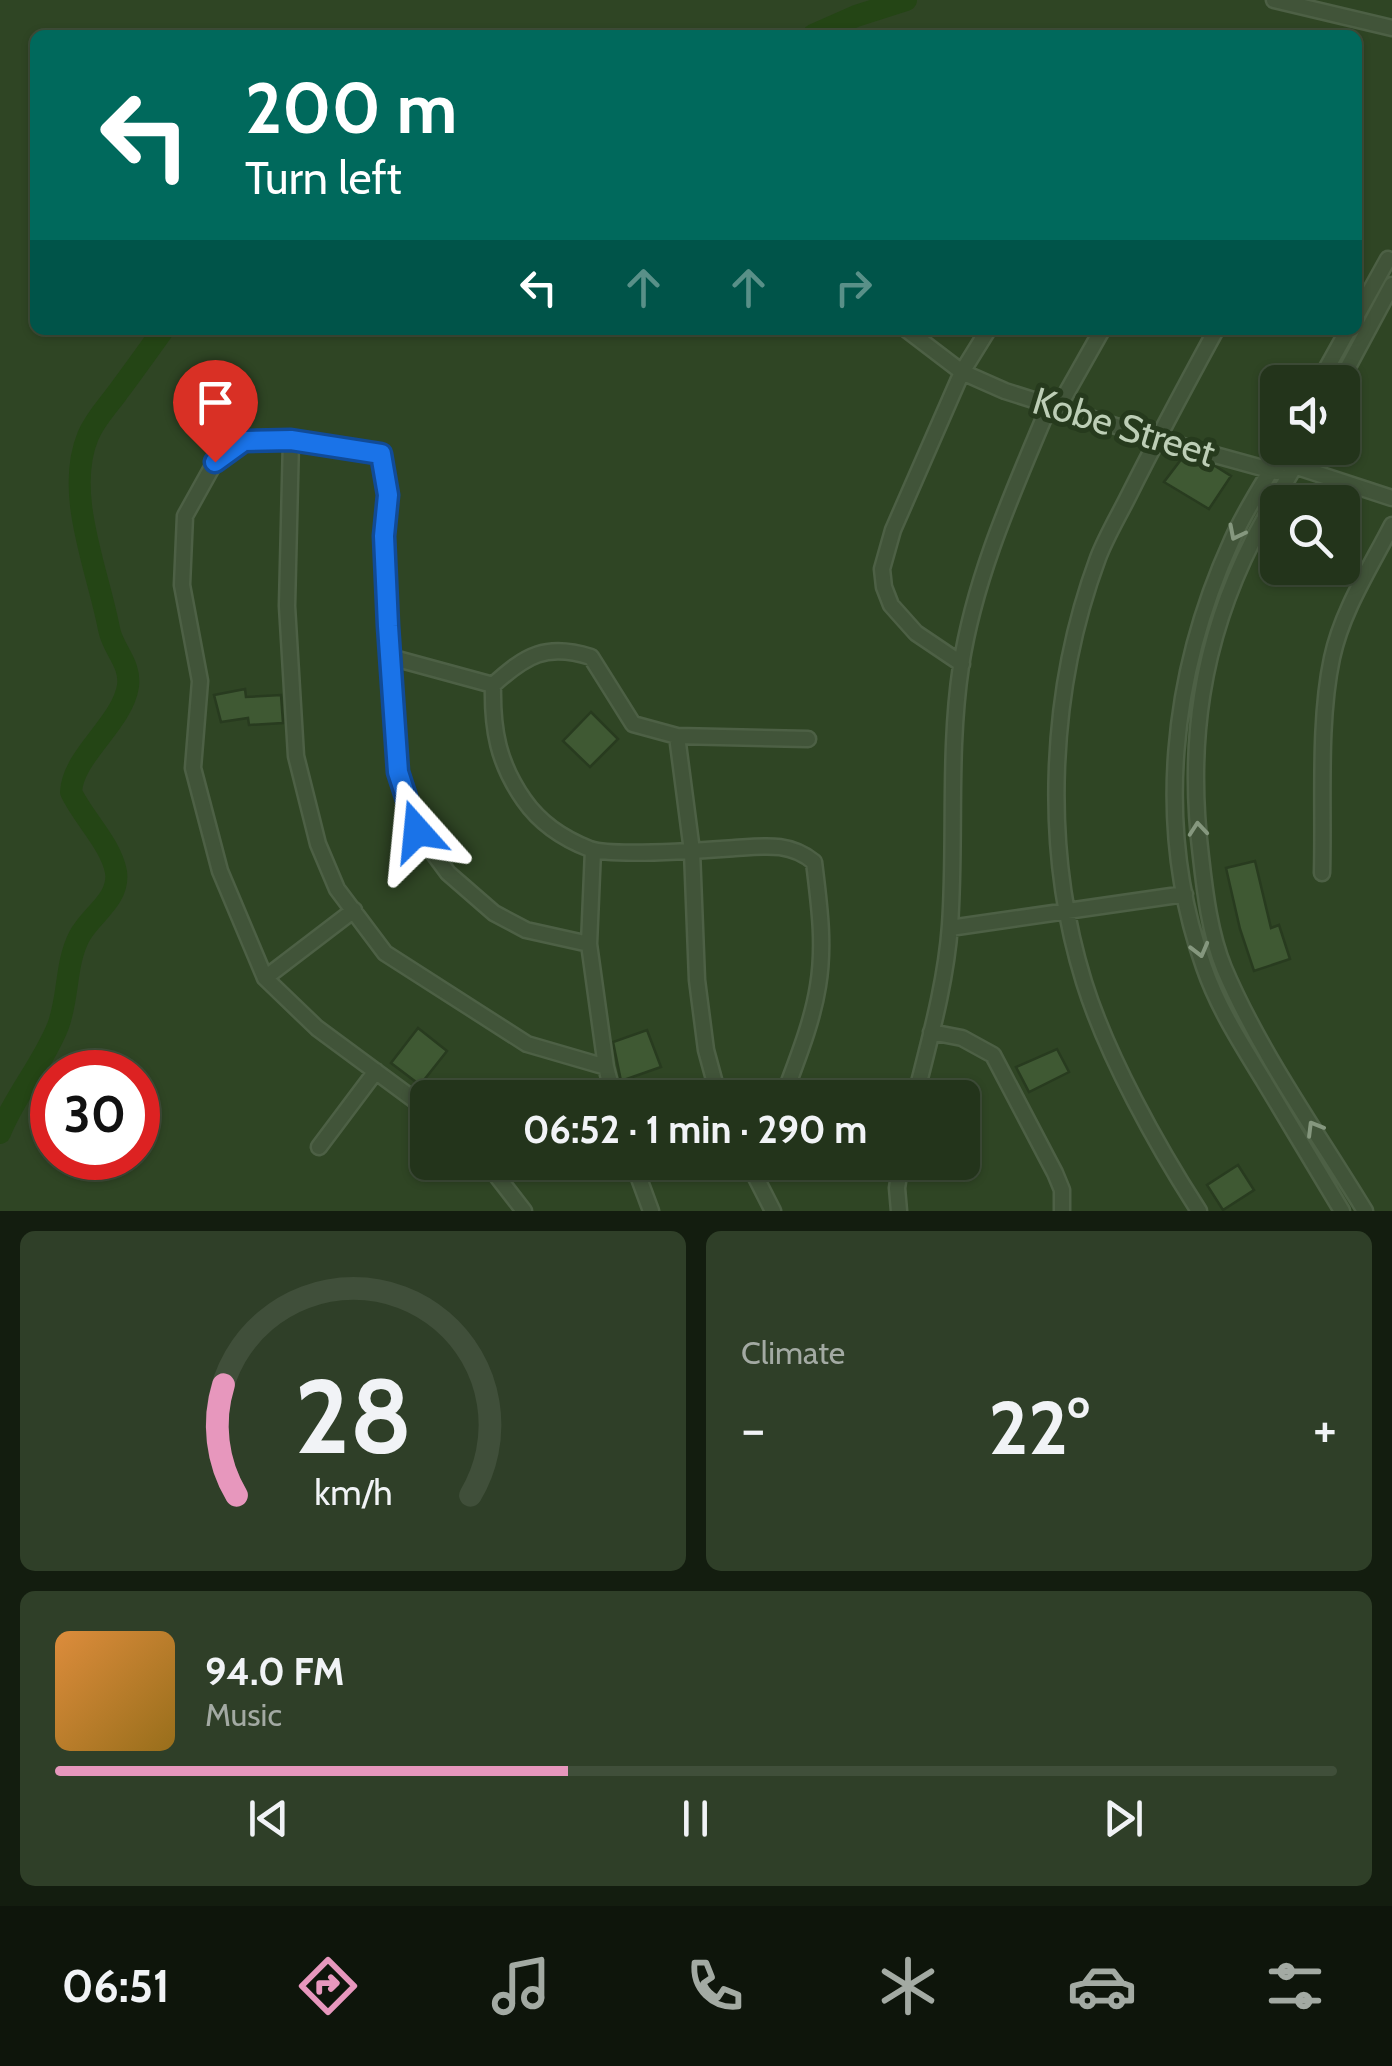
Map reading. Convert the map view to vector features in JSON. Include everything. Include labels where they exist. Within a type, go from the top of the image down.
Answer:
[{"type":"street","points":[[1274,0],[1392,28]]},
{"type":"street","points":[[1362,307],[1388,259]]},
{"type":"street","points":[[1349,365],[1392,285]]},
{"type":"street","name":"Kobe Street","points":[[914,335],[962,372],[1053,407],[1156,439],[1260,456]]},
{"type":"street","points":[[962,664],[916,632],[891,606],[882,569],[893,530],[962,372],[985,335]]},
{"type":"street","points":[[919,1080],[950,928],[954,741],[962,664],[978,590],[999,525],[1053,407],[1099,335]]},
{"type":"street","points":[[1197,1210],[1154,1136],[1084,983],[1067,911],[1058,815],[1062,686],[1099,556],[1156,439],[1213,335]]},
{"type":"street","points":[[1329,365],[1345,335]]},
{"type":"street","points":[[291,440],[287,606],[296,756],[318,844],[338,889],[385,953],[527,1044],[606,1068]]},
{"type":"street","points":[[410,1096],[317,1028],[265,978],[220,871],[192,768],[200,681],[182,584],[184,516],[215,462],[244,441],[291,440],[381,454],[388,495],[384,536],[398,772],[417,831],[448,873],[494,913],[526,930],[590,944]]},
{"type":"street","points":[[1274,465],[1234,536],[1191,649],[1179,709],[1174,772],[1185,894],[1204,967],[1231,1028],[1342,1211]]},
{"type":"street","name":"Kobe Street","points":[[1284,465],[1292,471],[1392,498]]},
{"type":"street","points":[[1295,465],[1252,542],[1210,652],[1198,712],[1194,772],[1198,836],[1205,889],[1223,964],[1250,1020],[1365,1211]]},
{"type":"street","points":[[1322,873],[1326,694],[1332,656],[1344,618],[1392,525]]},
{"type":"street","points":[[790,1080],[818,986],[822,927],[814,862],[799,849],[774,846],[692,851],[593,850],[538,820],[509,778],[492,724],[493,685],[523,658],[564,648],[591,656],[632,724],[676,736],[808,739]]},
{"type":"street","points":[[390,657],[493,685]]},
{"type":"street","points":[[676,736],[692,851],[697,980],[714,1080]]},
{"type":"street","points":[[593,850],[590,944],[609,1080]]},
{"type":"street","points":[[950,928],[1185,894]]},
{"type":"street","points":[[265,978],[354,910]]},
{"type":"street","points":[[931,1032],[962,1038],[993,1055],[1055,1173],[1062,1190],[1062,1211]]},
{"type":"street","points":[[319,1147],[376,1071]]},
{"type":"street","points":[[500,1180],[524,1211]]},
{"type":"street","points":[[640,1180],[651,1211]]},
{"type":"street","points":[[758,1180],[773,1211]]},
{"type":"street","points":[[898,1180],[898,1211]]},
{"type":"building","points":[[1183,457],[1215,466],[1231,476],[1209,509],[1164,482]]},
{"type":"building","points":[[245,689],[246,697],[281,695],[283,723],[249,725],[248,718],[221,722],[214,695]]},
{"type":"building","points":[[591,712],[618,739],[590,767],[563,741]]},
{"type":"building","points":[[1255,861],[1271,928],[1279,925],[1290,959],[1254,971],[1226,868]]},
{"type":"building","points":[[418,1028],[447,1051],[424,1080],[413,1080],[391,1063]]},
{"type":"building","points":[[647,1030],[661,1067],[621,1080],[613,1042]]},
{"type":"building","points":[[1057,1049],[1069,1072],[1029,1092],[1016,1067]]},
{"type":"building","points":[[1238,1165],[1254,1190],[1223,1210],[1207,1185]]},
{"type":"waterway","points":[[824,30],[906,0]]},
{"type":"waterway","points":[[0,1133],[58,1026],[79,937],[109,899],[116,882],[109,851],[71,792],[80,765],[117,713],[128,686],[127,670],[109,629],[85,532],[80,482],[82,459],[94,424],[159,335]]},
{"type":"route","points":[[215,462],[244,441],[291,440],[381,454],[388,495],[384,536],[398,772],[417,831]]}]
